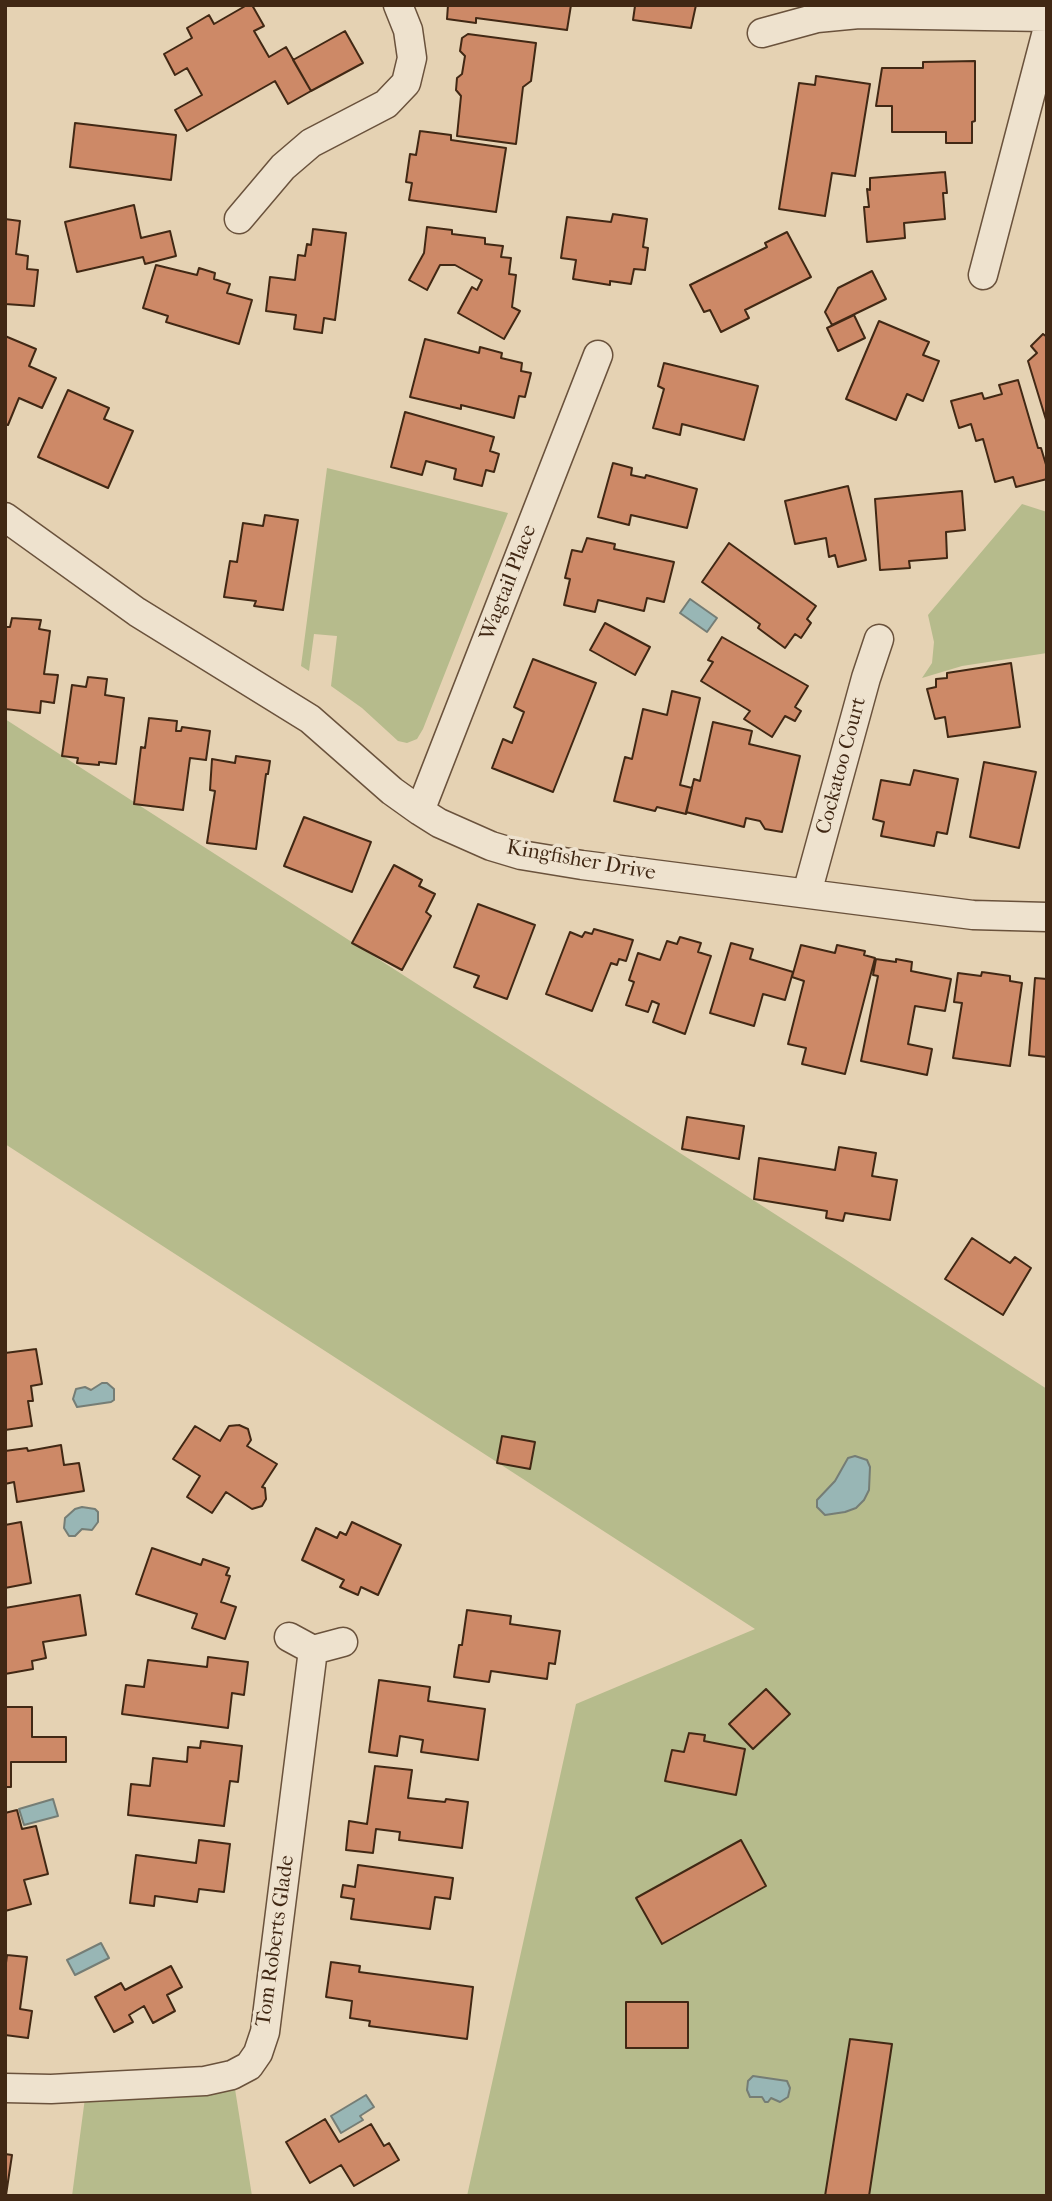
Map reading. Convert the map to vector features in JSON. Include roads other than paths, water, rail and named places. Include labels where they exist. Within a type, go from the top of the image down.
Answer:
[{"type":"street","points":[[239,219],[283,167],[311,143],[386,104],[406,83],[412,58],[408,30],[398,5]]},
{"type":"street","points":[[762,33],[817,18],[859,14],[1047,17]]},
{"type":"street","points":[[983,275],[1047,31]]},
{"type":"street","name":"Wagtail Place","points":[[420,811],[598,355]]},
{"type":"street","name":"Kingfisher Drive","points":[[5,517],[137,612],[310,719],[392,791],[420,811],[465,835],[521,855],[582,866],[973,915],[1047,917]]},
{"type":"street","name":"Cockatoo Court","points":[[807,893],[879,639]]},
{"type":"street","points":[[289,1637],[313,1650],[343,1642]]},
{"type":"street","name":"Tom Roberts Glade","points":[[5,2088],[51,2089],[205,2081],[232,2075],[249,2066],[265,2032],[313,1650]]},
{"type":"water","points":[[690,599],[717,618],[707,632],[680,613]]},
{"type":"water","points":[[107,1383],[114,1389],[114,1400],[77,1407],[73,1399],[76,1389],[85,1387],[91,1390]]},
{"type":"water","points":[[855,1456],[867,1460],[870,1467],[869,1490],[864,1500],[856,1508],[825,1515],[817,1507],[817,1500],[835,1481],[848,1458]]},
{"type":"water","points":[[75,1509],[95,1509],[98,1512],[98,1522],[92,1530],[82,1529],[75,1536],[69,1536],[64,1528],[65,1518]]},
{"type":"water","points":[[53,1799],[58,1816],[24,1825],[19,1809]]},
{"type":"water","points":[[101,1943],[109,1958],[75,1975],[67,1960]]},
{"type":"water","points":[[753,2076],[787,2081],[790,2088],[788,2097],[780,2102],[771,2098],[765,2102],[762,2097],[750,2097],[747,2090],[748,2081]]},
{"type":"water","points":[[366,2095],[374,2107],[360,2116],[363,2120],[341,2133],[331,2116]]}]
